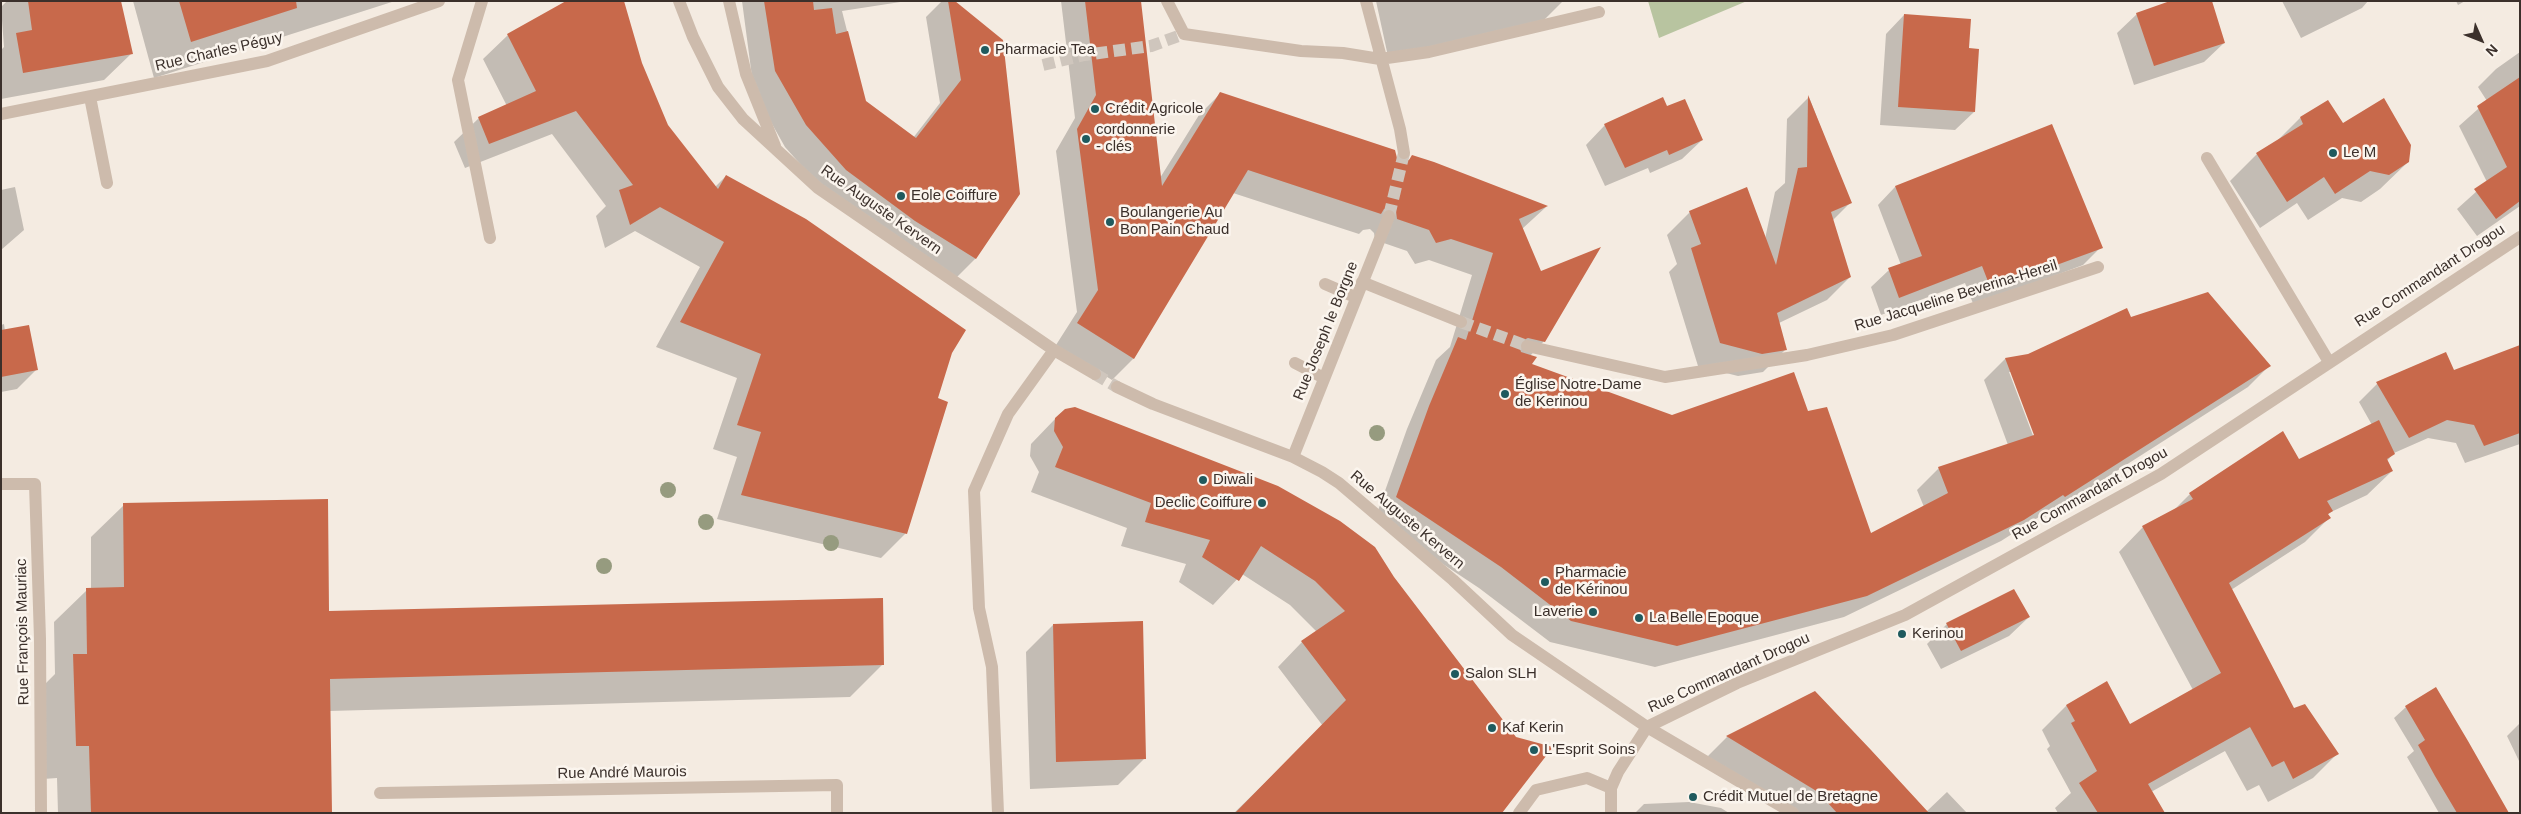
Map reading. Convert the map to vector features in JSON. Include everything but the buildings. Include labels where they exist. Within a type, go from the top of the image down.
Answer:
[{"type":"street","name":"Rue Charles Péguy","points":[[1,114],[267,61],[439,1]]},
{"type":"street","points":[[482,1],[458,80],[490,238]]},
{"type":"street","name":"Rue Auguste Kervern","points":[[680,1],[711,75],[743,119],[818,188],[1054,350],[1094,374]]},
{"type":"street","points":[[730,1],[746,74],[776,150]]},
{"type":"street","points":[[1168,1],[1184,34],[1301,51],[1343,53],[1380,59],[1429,52],[1599,12]]},
{"type":"street","points":[[1366,1],[1400,129],[1404,153]]},
{"type":"street","points":[[90,97],[107,183]]},
{"type":"street","points":[[2206,158],[2329,362]]},
{"type":"street","name":"Rue Joseph le Borgne","points":[[1293,457],[1389,216]]},
{"type":"street","name":"Rue Commandant Drogou","points":[[1647,727],[1737,683],[1905,615],[2161,474],[2520,237]]},
{"type":"street","name":"Rue Jacqueline Beverina-Hereil","points":[[1527,346],[1665,377],[1807,355],[1894,336],[2098,268]]},
{"type":"street","points":[[1362,282],[1461,322]]},
{"type":"street","points":[[1325,284],[1355,298]]},
{"type":"street","points":[[998,813],[992,667],[979,608],[974,491],[1008,414],[1054,350]]},
{"type":"street","points":[[1295,364],[1324,378]]},
{"type":"street","name":"Rue Auguste Kervern","points":[[1117,387],[1153,404],[1293,457],[1339,483],[1452,580],[1512,635],[1647,727],[1793,813]]},
{"type":"street","name":"Rue François Mauriac","points":[[1,484],[35,484],[40,639],[41,813]]},
{"type":"street","points":[[1611,813],[1611,788],[1618,772],[1647,727]]},
{"type":"street","points":[[1518,813],[1536,790],[1587,778],[1611,788]]},
{"type":"street","name":"Rue André Maurois","points":[[380,793],[837,785],[837,813]]},
{"type":"green space","points":[[1648,1],[1747,1],[1659,38]]},
{"type":"tunnel","points":[[1043,65],[1084,55],[1151,46],[1184,34]]},
{"type":"tunnel","points":[[1389,216],[1404,153]]},
{"type":"tunnel","points":[[1461,322],[1527,346]]},
{"type":"tunnel","points":[[1095,374],[1117,387]]},
{"type":"place","name":"Pharmacie Tea","points":[[985,50]]},
{"type":"place","name":"Crédit Agricole","points":[[1095,109]]},
{"type":"place","name":"cordonnerie - clés","points":[[1086,139]]},
{"type":"place","name":"Le M","points":[[2333,153]]},
{"type":"place","name":"Eole Coiffure","points":[[901,196]]},
{"type":"place","name":"Boulangerie Au Bon Pain Chaud","points":[[1110,222]]},
{"type":"place","name":"Église Notre-Dame de Kerinou","points":[[1505,394]]},
{"type":"place","name":"Diwali","points":[[1203,480]]},
{"type":"place","name":"Declic Coiffure","points":[[1262,503]]},
{"type":"place","name":"Pharmacie de Kérinou","points":[[1545,582]]},
{"type":"place","name":"Laverie","points":[[1593,612]]},
{"type":"place","name":"La Belle Epoque","points":[[1639,618]]},
{"type":"place","name":"Kerinou","points":[[1902,634]]},
{"type":"place","name":"Salon SLH","points":[[1455,674]]},
{"type":"place","name":"Kaf Kerin","points":[[1492,728]]},
{"type":"place","name":"L'Esprit Soins","points":[[1534,750]]},
{"type":"place","name":"Crédit Mutuel de Bretagne","points":[[1693,797]]}]
